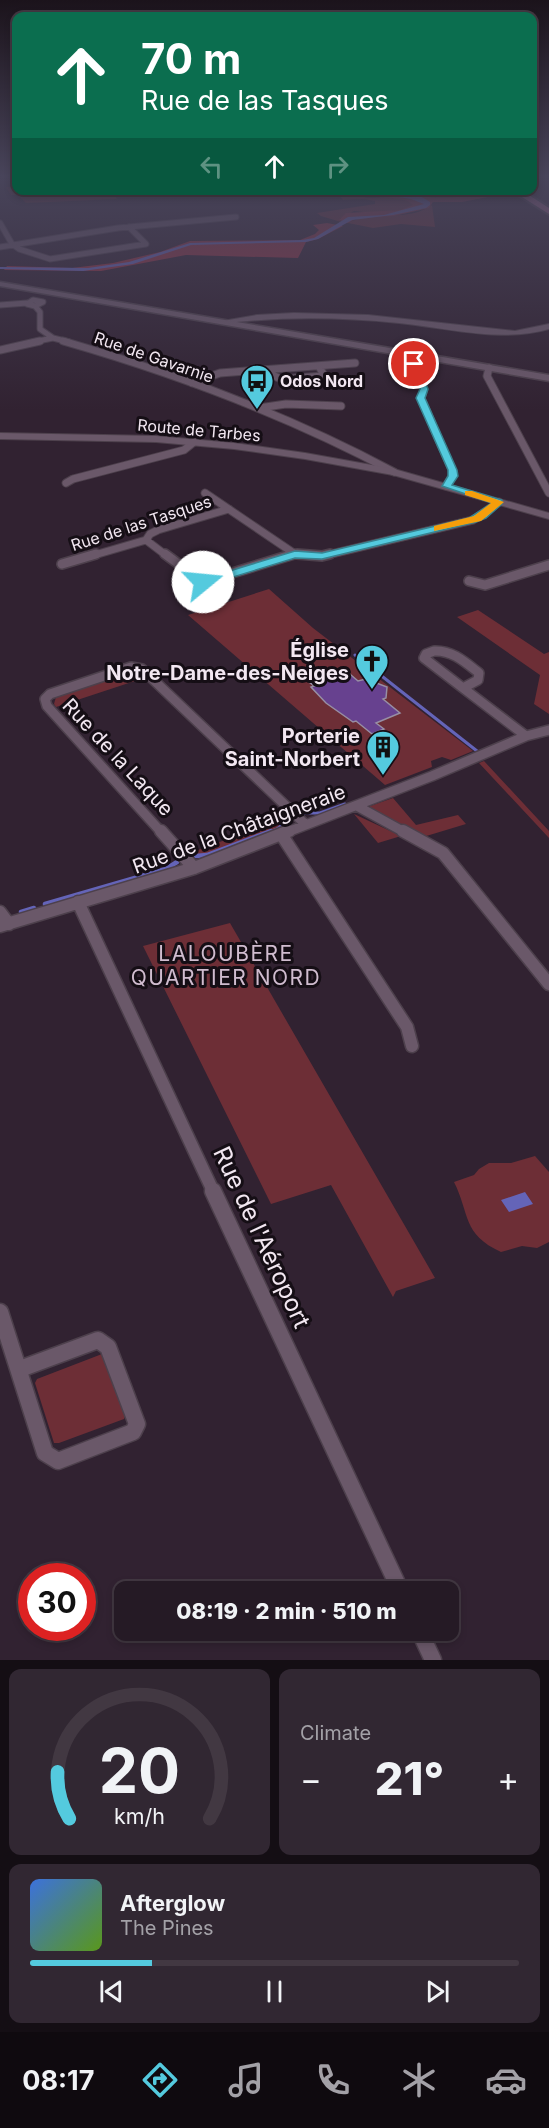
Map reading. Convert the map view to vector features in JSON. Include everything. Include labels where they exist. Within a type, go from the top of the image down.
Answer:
[{"type":"main road","points":[[0,284],[549,378]]},
{"type":"street","points":[[39,255],[50,259],[73,255]]},
{"type":"street","points":[[36,290],[34,302],[40,312],[40,329],[53,338]]},
{"type":"street","points":[[0,305],[34,302],[53,293]]},
{"type":"street","points":[[221,322],[250,318],[333,315],[515,333],[549,326]]},
{"type":"street","points":[[0,350],[53,338]]},
{"type":"street","name":"Rue de Gavarnie","points":[[53,338],[137,362],[259,408],[349,448],[394,472]]},
{"type":"street","points":[[422,356],[415,360],[414,364],[424,389],[421,398],[452,470],[453,476],[446,486]]},
{"type":"street","points":[[192,383],[220,373],[355,363]]},
{"type":"street","points":[[261,370],[281,379],[324,376],[319,366]]},
{"type":"street","points":[[489,368],[487,376],[549,493]]},
{"type":"street","points":[[259,408],[286,404],[341,406]]},
{"type":"street","name":"Route de Tarbes","points":[[0,436],[195,442],[234,446],[394,472],[548,515]]},
{"type":"street","points":[[66,483],[73,479],[184,450],[195,442]]},
{"type":"street","points":[[348,463],[354,457],[349,448]]},
{"type":"street","points":[[358,465],[368,461],[369,458]]},
{"type":"street","name":"Rue de las Tasques","points":[[205,493],[295,554]]},
{"type":"street","points":[[146,540],[203,582],[295,554],[310,556],[343,551],[472,520],[483,515],[499,502]]},
{"type":"street","name":"Rue de las Tasques","points":[[62,564],[146,540],[150,534],[158,530],[229,509]]},
{"type":"street","points":[[469,581],[485,585],[549,565]]},
{"type":"street","points":[[463,688],[478,680],[479,673],[449,651],[439,650],[426,654],[424,658],[463,688],[526,736]]},
{"type":"street","name":"Rue de la Laque","points":[[194,868],[46,706],[45,699],[50,694],[130,667],[142,669],[305,824]]},
{"type":"street","name":"Rue de la Châtaigneraie","points":[[4,925],[194,868],[357,806],[526,736],[549,730]]},
{"type":"street","points":[[357,806],[443,853],[549,984]]},
{"type":"street","points":[[281,834],[407,1027],[412,1046]]},
{"type":"street","name":"Rue de l'Aéroport","points":[[78,902],[396,1581]]},
{"type":"street","points":[[0,912],[4,925]]},
{"type":"street","points":[[0,1312],[45,1453],[58,1461],[132,1432],[137,1424],[108,1347],[98,1340],[20,1369]]},
{"type":"street","points":[[424,1641],[433,1660]]},
{"type":"shaded area","points":[[145,255],[184,255],[101,271],[4,270],[7,266],[72,268],[113,263]]},
{"type":"shaded area","points":[[150,255],[159,255],[133,264],[83,271],[0,269],[0,267],[88,268],[129,262]]},
{"type":"shaded area","points":[[203,255],[299,255],[298,258]]},
{"type":"shaded area","points":[[269,589],[313,628],[473,751],[451,760],[442,757],[431,761],[432,767],[385,785],[188,615]]},
{"type":"shaded area","points":[[478,610],[544,654],[549,652],[549,714],[534,704],[540,675],[457,617]]},
{"type":"shaded area","points":[[126,673],[138,674],[144,678],[56,707],[54,704],[56,697],[62,694]]},
{"type":"shaded area","points":[[484,761],[549,831],[549,838],[479,763]]},
{"type":"shaded area","points":[[393,798],[416,825],[458,815],[466,824],[423,837],[369,809],[370,806]]},
{"type":"shaded area","points":[[354,814],[401,836],[378,843]]},
{"type":"shaded area","points":[[287,817],[291,821],[288,826],[205,859],[195,858],[190,853]]},
{"type":"shaded area","points":[[230,923],[435,1278],[396,1291],[393,1297],[331,1185],[271,1204],[143,946]]},
{"type":"shaded area","points":[[535,1156],[549,1172],[549,1242],[537,1248],[522,1246],[501,1252],[479,1238],[473,1230],[454,1182],[474,1175],[489,1163],[511,1163]]},
{"type":"shaded area","points":[[525,1192],[533,1204],[509,1212],[501,1200]]},
{"type":"shaded area","points":[[102,1354],[126,1414],[124,1419],[54,1443],[35,1383],[37,1379]]},
{"type":"building","points":[[344,669],[358,681],[366,679],[387,687],[386,698],[383,699],[400,713],[376,723],[384,729],[372,734],[356,721],[353,722],[326,703],[311,687],[314,686],[300,675],[312,671],[320,678]]},
{"type":"waterway","points":[[355,655],[477,751]]},
{"type":"waterway","points":[[303,813],[320,813],[345,804]]},
{"type":"waterway","points":[[267,833],[290,819]]},
{"type":"waterway","points":[[196,856],[207,855],[271,831]]},
{"type":"waterway","points":[[45,904],[166,869],[177,862]]},
{"type":"waterway","points":[[21,912],[34,908]]},
{"type":"slow traffic","points":[[438,529],[478,518],[499,502],[469,493]]},
{"type":"place","name":"Odos Nord","points":[[257,410]]},
{"type":"place","name":"Église Notre-Dame-des-Neiges","points":[[372,690]]},
{"type":"place","name":"Porterie Saint-Norbert","points":[[383,776]]},
{"type":"district","name":"LALOUBÈRE QUARTIER NORD","points":[[226,965]]},
{"type":"route","points":[[203,582],[295,554],[322,556],[472,520],[483,515],[499,502],[446,486],[453,476],[452,470],[421,398],[424,389],[414,364]]}]
